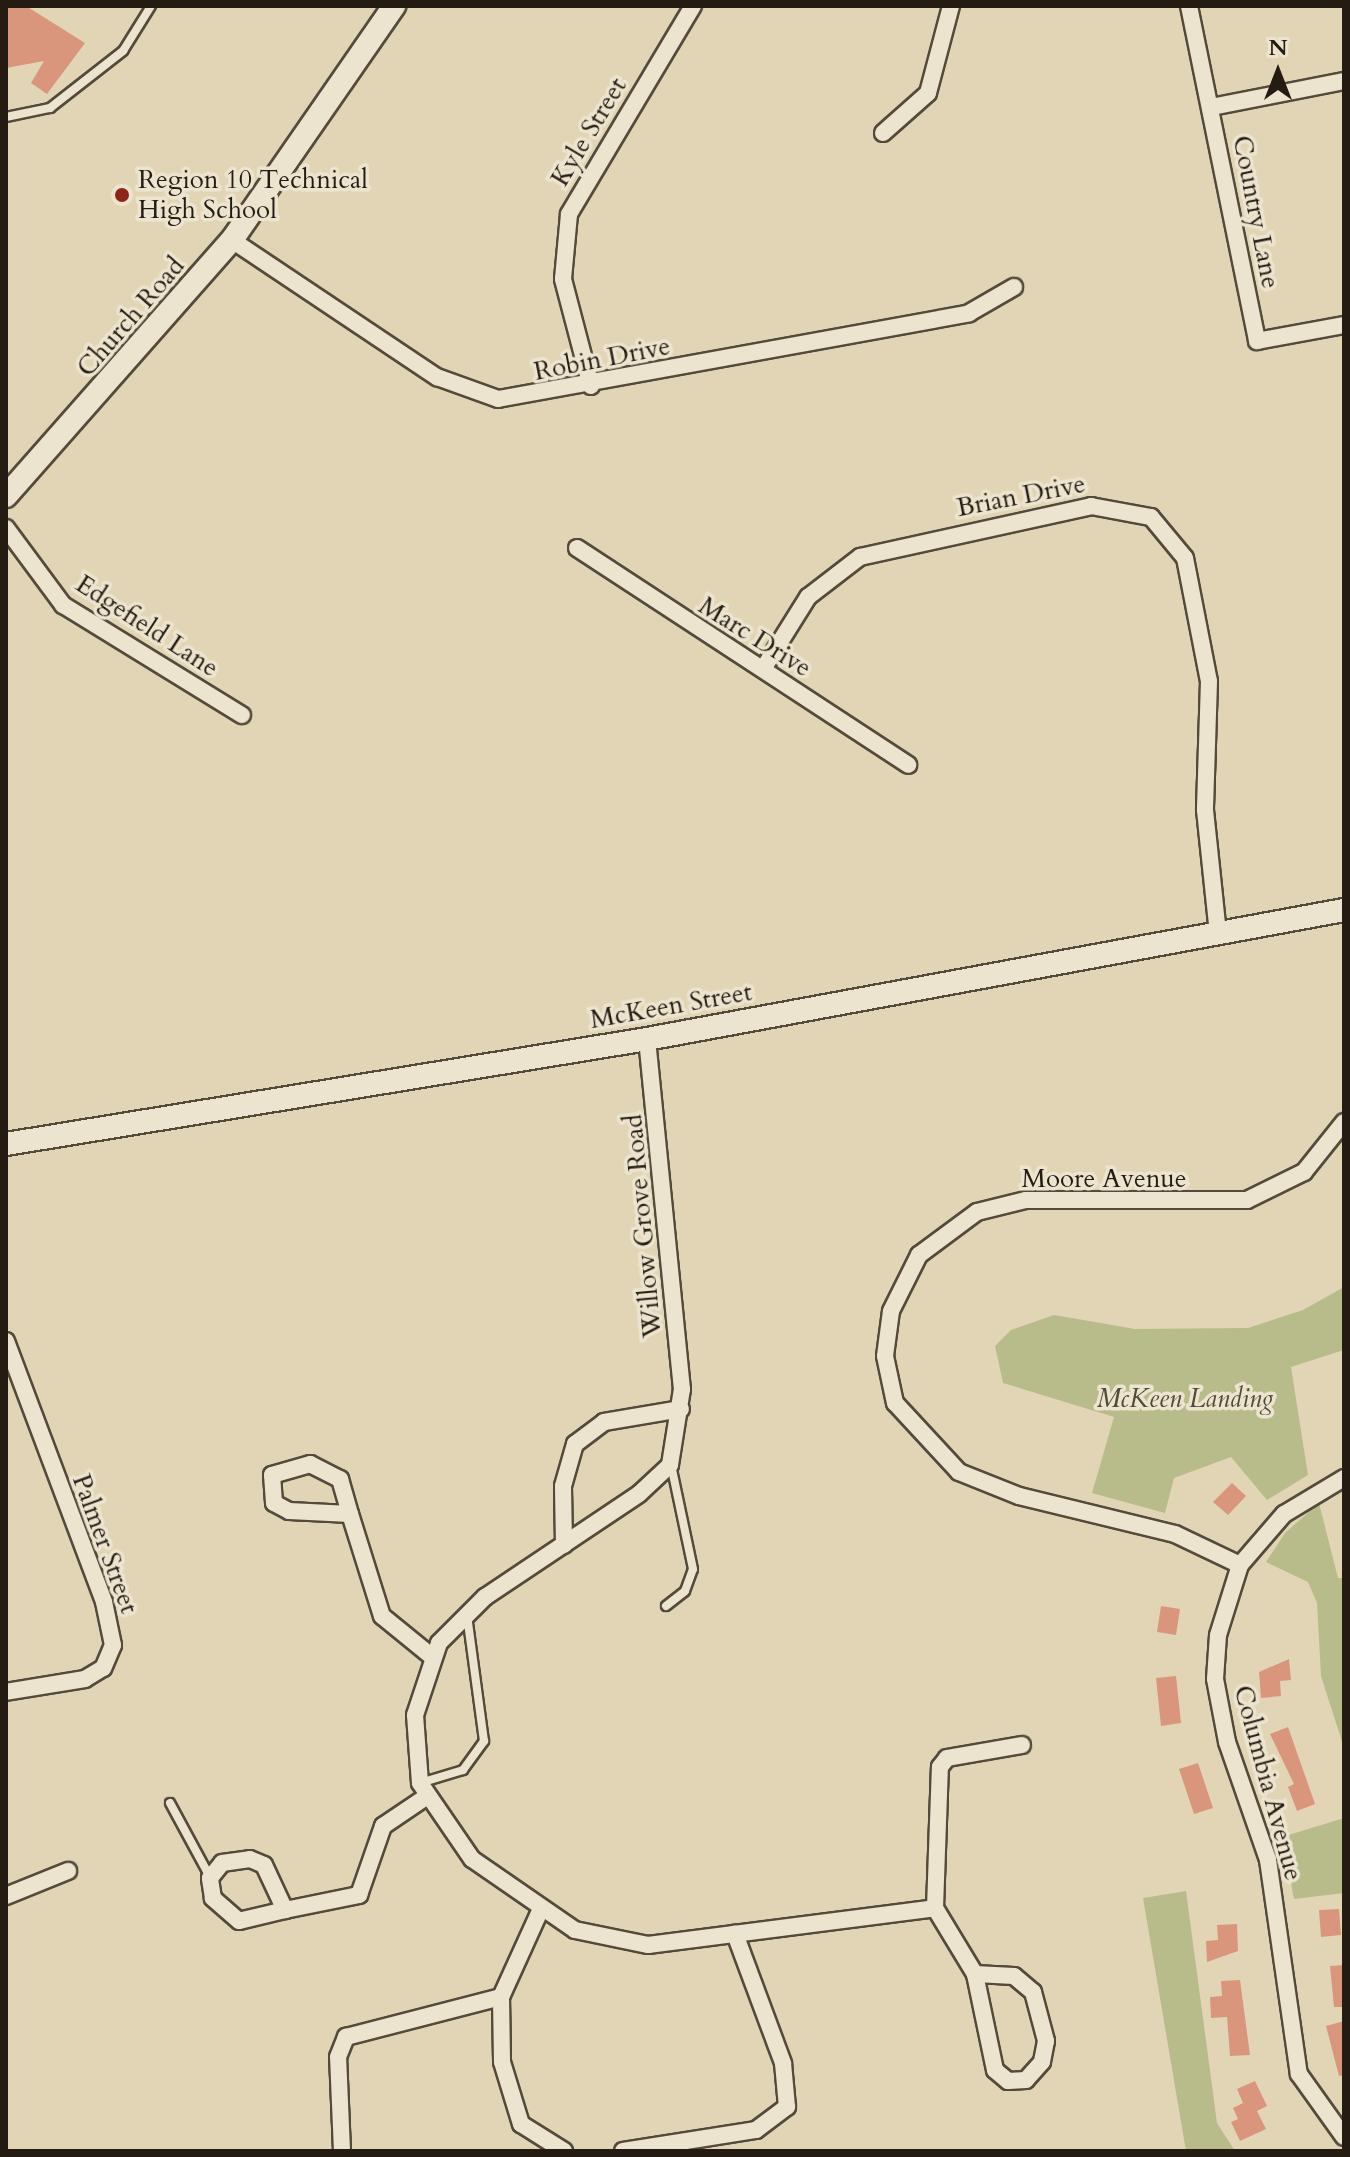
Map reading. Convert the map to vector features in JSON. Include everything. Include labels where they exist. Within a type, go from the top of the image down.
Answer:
[{"type":"street","name":"Church Road","points":[[6,496],[232,240],[394,6]]},
{"type":"street","name":"Kyle Street","points":[[591,386],[563,279],[566,224],[586,176],[693,6]]},
{"type":"street","points":[[883,133],[916,109],[937,75],[951,6]]},
{"type":"street","name":"Country Lane","points":[[1189,6],[1257,341],[1344,325]]},
{"type":"street","points":[[1211,107],[1344,81]]},
{"type":"street","name":"Robin Drive","points":[[232,240],[467,391],[530,398],[969,313],[1014,287]]},
{"type":"street","name":"Brian Drive","points":[[763,669],[808,597],[860,557],[1091,506],[1151,517],[1185,558],[1209,681],[1205,810],[1218,933]]},
{"type":"street","name":"Edgefield Lane","points":[[6,528],[63,605],[242,715]]},
{"type":"street","name":"Marc Drive","points":[[577,548],[908,765]]},
{"type":"street","name":"McKeen Street","points":[[6,1144],[647,1039],[1218,933],[1344,913]]},
{"type":"street","name":"Willow Grove Road","points":[[647,1039],[681,1409],[670,1465]]},
{"type":"street","name":"Moore Avenue","points":[[1240,1565],[1175,1534],[1019,1496],[959,1472],[895,1403],[885,1356],[891,1311],[919,1255],[977,1212],[1026,1200],[1247,1200],[1304,1172],[1344,1122]]},
{"type":"street","name":"Palmer Street","points":[[6,1341],[104,1602],[113,1645],[103,1668],[85,1679],[6,1692]]},
{"type":"street","points":[[564,1545],[563,1486],[575,1444],[619,1417],[681,1409]]},
{"type":"street","points":[[350,1514],[281,1508],[269,1483],[280,1470],[319,1465],[340,1479],[382,1616],[431,1656]]},
{"type":"street","points":[[670,1465],[466,1614],[431,1656],[415,1715],[423,1790],[472,1859],[540,1911],[615,1943],[735,1934],[935,1908]]},
{"type":"street","name":"Columbia Avenue","points":[[1344,1478],[1284,1514],[1240,1565],[1218,1635],[1217,1700],[1268,1860],[1299,2074],[1344,2137]]},
{"type":"street","points":[[975,1974],[1014,1976],[1033,1992],[1046,2041],[1042,2062],[1026,2080],[1008,2081],[995,2070],[975,1974],[935,1908],[940,1767],[947,1758],[1022,1745]]},
{"type":"street","points":[[285,1910],[264,1865],[250,1859],[222,1863],[210,1878],[213,1898],[239,1921],[359,1895],[383,1826],[423,1790]]},
{"type":"street","points":[[6,1896],[68,1871]]},
{"type":"street","points":[[540,1911],[501,1997],[511,2105],[535,2138],[564,2151]]},
{"type":"street","points":[[623,2151],[756,2130],[787,2107],[783,2063],[735,1934]]},
{"type":"street","points":[[342,2151],[338,2057],[346,2037],[501,1997]]},
{"type":"lane","points":[[6,117],[50,108],[123,51],[151,6]]},
{"type":"lane","name":"Willow Grove Road","points":[[666,1606],[685,1591],[693,1569],[670,1465]]},
{"type":"lane","points":[[423,1790],[463,1770],[484,1741],[466,1614]]},
{"type":"lane","points":[[170,1803],[210,1878]]},
{"type":"green space","name":"McKeen Landing","points":[[1344,1287],[1344,1350],[1291,1367],[1308,1475],[1267,1500],[1231,1457],[1174,1478],[1165,1513],[1092,1493],[1114,1417],[1003,1383],[995,1346],[1011,1330],[1054,1315],[1135,1329],[1248,1328],[1303,1310]]},
{"type":"green space","points":[[1319,1503],[1338,1578],[1344,1578],[1344,1748],[1321,1676],[1317,1603],[1308,1582],[1266,1562],[1285,1533]]},
{"type":"green space","points":[[1344,1818],[1344,1893],[1294,1899],[1282,1837]]},
{"type":"green space","points":[[1186,1891],[1217,2123],[1235,2151],[1186,2151],[1143,1898]]},
{"type":"building","points":[[6,6],[26,6],[85,43],[47,94],[31,83],[44,61],[6,68]]},
{"type":"building","points":[[1232,1483],[1246,1496],[1228,1515],[1213,1502]]},
{"type":"building","points":[[1161,1606],[1180,1609],[1176,1635],[1157,1632]]},
{"type":"building","points":[[1289,1659],[1291,1680],[1280,1681],[1281,1696],[1261,1698],[1259,1672]]},
{"type":"building","points":[[1176,1676],[1181,1723],[1161,1726],[1156,1678]]},
{"type":"building","points":[[1288,1727],[1315,1804],[1297,1811],[1288,1787],[1294,1784],[1270,1734]]},
{"type":"building","points":[[1198,1763],[1213,1808],[1194,1814],[1179,1769]]},
{"type":"building","points":[[1339,1909],[1341,1935],[1321,1937],[1319,1910]]},
{"type":"building","points":[[1237,1924],[1238,1951],[1207,1962],[1206,1941],[1218,1940],[1217,1925]]},
{"type":"building","points":[[1344,1965],[1344,2007],[1334,2007],[1330,1966]]},
{"type":"building","points":[[1240,1980],[1250,2055],[1230,2056],[1227,2017],[1211,2018],[1210,1997],[1222,1996],[1221,1981]]},
{"type":"building","points":[[1344,2021],[1344,2075],[1339,2076],[1326,2026]]},
{"type":"building","points":[[1255,2081],[1267,2106],[1257,2111],[1266,2129],[1240,2141],[1231,2122],[1238,2119],[1233,2108],[1243,2103],[1237,2089]]},
{"type":"place","name":"Region 10 Technical High School","points":[[122,195]]}]
